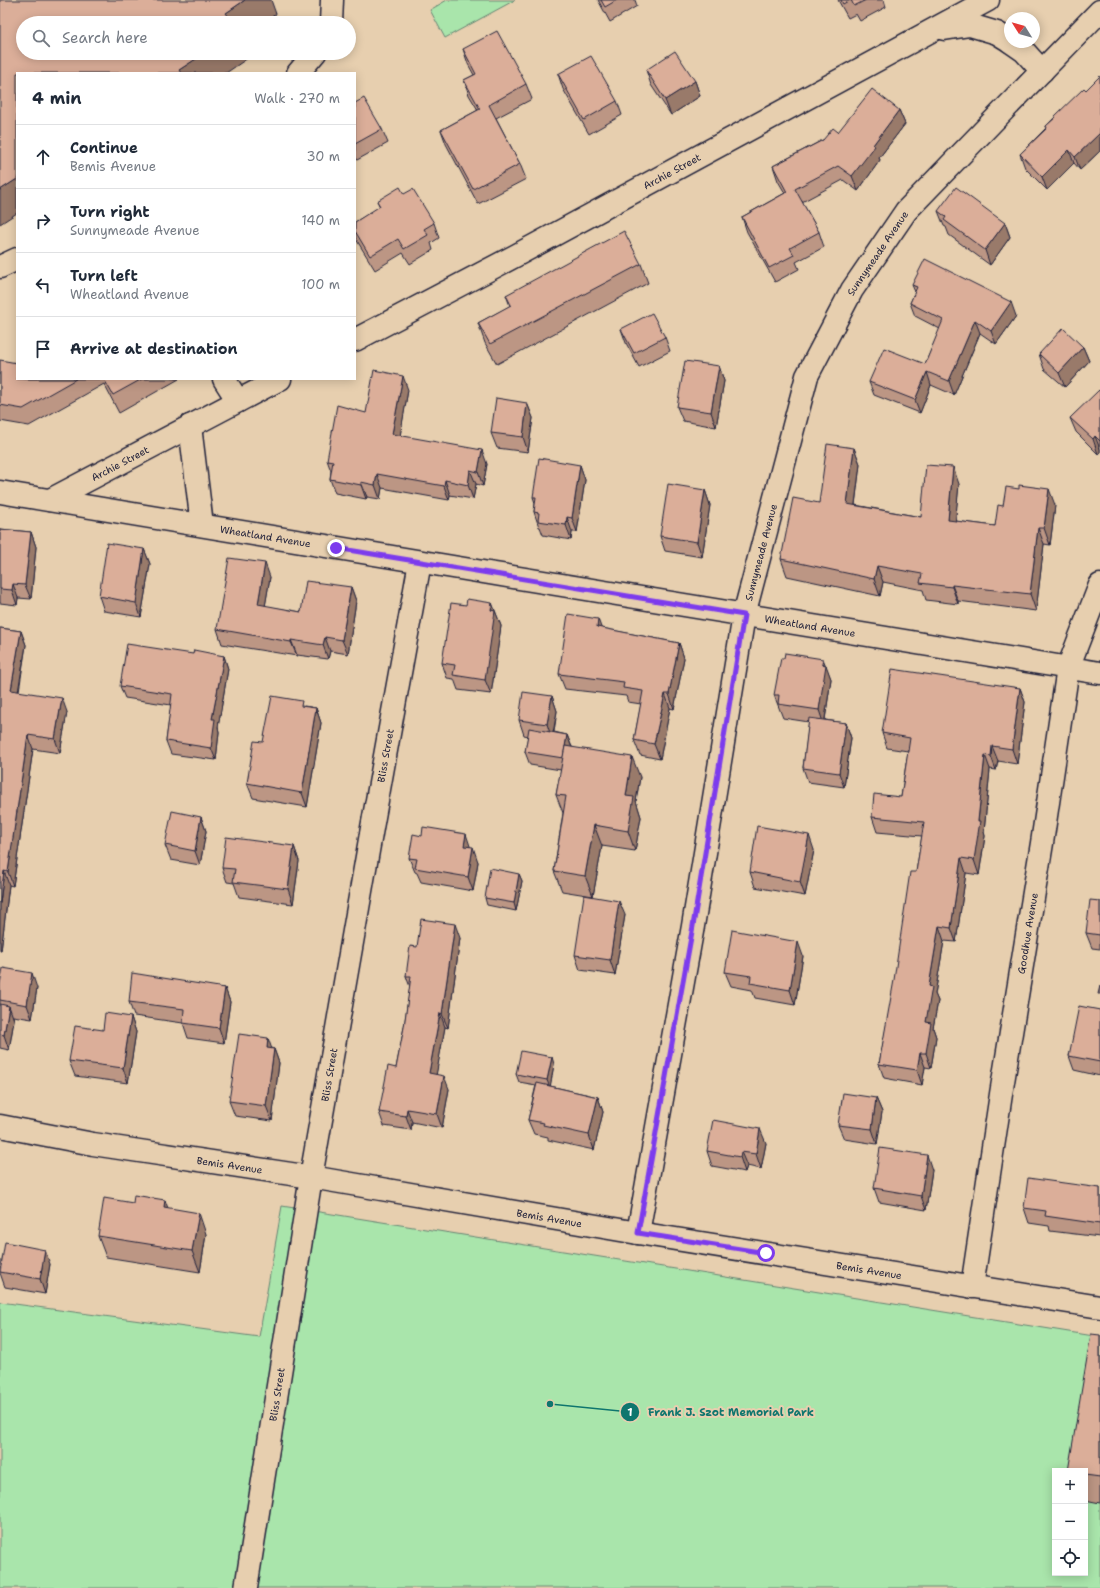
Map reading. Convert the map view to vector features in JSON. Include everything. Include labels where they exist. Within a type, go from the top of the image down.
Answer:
[{"type":"street","points":[[332,0],[332,16]]},
{"type":"street","name":"Archie Street","points":[[356,339],[515,256],[988,0]]},
{"type":"street","name":"Sunnymeade Avenue","points":[[638,1233],[693,926],[744,615],[807,376],[852,290],[906,211],[1100,11]]},
{"type":"street","points":[[931,31],[970,25],[997,33],[1004,38]]},
{"type":"street","points":[[1020,48],[1042,70]]},
{"type":"street","points":[[299,72],[309,60]]},
{"type":"street","points":[[0,267],[16,259]]},
{"type":"street","points":[[225,380],[238,401]]},
{"type":"street","name":"Archie Street","points":[[50,500],[278,380]]},
{"type":"street","points":[[190,426],[202,525]]},
{"type":"street","name":"Wheatland Avenue","points":[[0,492],[1100,673]]},
{"type":"street","name":"Bliss Street","points":[[246,1588],[311,1177],[420,562]]},
{"type":"street","name":"Goodhue Avenue","points":[[972,1286],[1068,668],[1100,585]]},
{"type":"street","name":"Bemis Avenue","points":[[0,1126],[93,1144],[311,1177],[638,1233],[1100,1307]]},
{"type":"green space","points":[[447,0],[515,0],[445,38],[430,10]]},
{"type":"green space","points":[[282,1206],[1100,1337],[1100,1588],[0,1588],[0,1302],[259,1337]]},
{"type":"building","points":[[0,0],[245,0],[226,13],[228,16],[16,16],[16,60],[194,60],[179,70],[180,72],[16,72],[16,180],[0,190]]},
{"type":"building","points":[[601,0],[617,0],[605,7]]},
{"type":"building","points":[[841,0],[850,0],[843,4]]},
{"type":"building","points":[[851,0],[866,0],[854,6]]},
{"type":"building","points":[[497,31],[526,84],[489,105],[520,164],[473,189],[441,130],[480,109],[464,80],[476,74],[463,49]]},
{"type":"building","points":[[675,51],[695,81],[665,100],[646,70]]},
{"type":"building","points":[[591,56],[617,101],[584,120],[558,74]]},
{"type":"building","points":[[1100,76],[1100,133],[1075,157],[1069,150],[1042,177],[1020,154],[1047,128],[1046,126],[1056,117],[1055,116],[1084,88],[1086,90]]},
{"type":"building","points":[[872,89],[899,110],[873,145],[875,146],[852,176],[838,166],[795,189],[819,232],[790,248],[794,255],[769,268],[742,217],[787,192],[773,166],[823,140],[833,128],[838,132]]},
{"type":"building","points":[[364,98],[382,129],[356,143],[356,102]]},
{"type":"building","points":[[400,187],[404,194],[413,189],[434,223],[424,229],[428,235],[404,249],[398,239],[370,256],[356,233],[356,221],[380,206],[377,201]]},
{"type":"building","points":[[956,187],[1005,223],[985,250],[944,220],[946,217],[938,211]]},
{"type":"building","points":[[624,231],[641,264],[490,344],[478,323],[511,305],[506,295]]},
{"type":"building","points":[[925,259],[1011,302],[991,331],[975,320],[949,381],[927,372],[915,400],[869,382],[884,348],[925,364],[943,320],[910,303],[917,287],[912,285]]},
{"type":"building","points":[[652,313],[665,337],[634,353],[621,329]]},
{"type":"building","points":[[1063,328],[1083,347],[1059,373],[1039,354]]},
{"type":"building","points":[[0,360],[16,363],[16,380],[74,380],[23,409],[0,405]]},
{"type":"building","points":[[685,361],[719,366],[711,412],[677,407]]},
{"type":"building","points":[[374,370],[403,376],[392,434],[482,450],[478,472],[470,470],[468,485],[445,480],[444,486],[377,474],[375,485],[361,482],[361,485],[330,479],[333,461],[327,460],[337,405],[366,413]]},
{"type":"building","points":[[105,380],[140,380],[113,395]]},
{"type":"building","points":[[1099,390],[1100,441],[1095,436],[1093,439],[1070,418]]},
{"type":"building","points":[[496,398],[527,403],[523,437],[491,433]]},
{"type":"building","points":[[827,444],[854,448],[847,504],[921,517],[926,465],[953,467],[948,520],[995,526],[998,505],[1003,506],[1006,487],[1019,489],[1019,485],[1049,489],[1044,528],[1038,528],[1030,594],[920,583],[922,574],[877,566],[874,579],[781,559],[793,498],[819,503]]},
{"type":"building","points":[[539,458],[580,465],[572,518],[567,517],[566,525],[538,521],[539,513],[534,512],[536,497],[533,497]]},
{"type":"building","points":[[668,484],[705,490],[697,542],[660,536]]},
{"type":"building","points":[[0,529],[31,532],[25,585],[13,584],[12,590],[0,589]]},
{"type":"building","points":[[107,543],[144,549],[136,603],[99,596]]},
{"type":"building","points":[[229,558],[265,563],[258,604],[301,612],[306,581],[351,587],[342,640],[325,637],[323,645],[291,640],[291,642],[217,629]]},
{"type":"building","points":[[467,599],[492,603],[491,610],[495,611],[485,680],[453,675],[455,665],[442,663],[451,603],[466,605]]},
{"type":"building","points":[[568,614],[598,619],[597,627],[679,643],[669,694],[665,694],[654,744],[634,740],[643,691],[623,688],[624,682],[559,674]]},
{"type":"building","points":[[0,628],[21,631],[11,690],[62,698],[55,739],[28,735],[8,872],[4,871],[0,903]]},
{"type":"building","points":[[127,644],[193,654],[194,650],[224,656],[212,719],[215,719],[211,748],[166,741],[172,694],[120,686]]},
{"type":"building","points":[[785,653],[823,659],[822,664],[826,665],[819,710],[778,704],[779,695],[774,695],[781,658],[784,658]]},
{"type":"building","points":[[892,669],[1020,688],[1012,749],[992,746],[991,756],[985,755],[978,821],[980,821],[974,860],[961,858],[951,928],[939,926],[929,986],[932,987],[926,1022],[931,1023],[926,1053],[920,1053],[917,1070],[879,1064],[894,980],[910,872],[916,872],[924,822],[872,817],[874,794],[901,797],[910,738],[882,733]]},
{"type":"building","points":[[523,692],[552,696],[547,724],[519,720]]},
{"type":"building","points":[[272,696],[302,701],[301,706],[316,708],[302,793],[247,783],[254,741],[263,742]]},
{"type":"building","points":[[809,718],[846,723],[839,773],[803,768]]},
{"type":"building","points":[[529,728],[567,735],[563,758],[525,752]]},
{"type":"building","points":[[565,746],[632,757],[626,796],[634,797],[628,831],[594,825],[585,876],[554,871],[566,796],[556,795]]},
{"type":"building","points":[[172,811],[201,817],[195,851],[165,845]]},
{"type":"building","points":[[757,826],[809,835],[800,882],[750,872]]},
{"type":"building","points":[[423,827],[466,834],[464,846],[473,847],[468,877],[415,868],[417,859],[409,858],[413,834],[422,836]]},
{"type":"building","points":[[226,837],[294,846],[288,889],[233,882],[235,869],[222,868]]},
{"type":"building","points":[[490,868],[519,874],[514,903],[485,898]]},
{"type":"building","points":[[584,895],[619,901],[610,960],[575,955]]},
{"type":"building","points":[[1090,900],[1100,901],[1100,935],[1086,933]]},
{"type":"building","points":[[421,919],[455,924],[442,1014],[440,1013],[429,1073],[444,1076],[437,1114],[407,1109],[406,1116],[379,1112],[388,1066],[396,1068],[404,1027],[411,976],[406,976],[410,946],[417,947]]},
{"type":"building","points":[[732,930],[798,942],[790,990],[750,983],[751,976],[725,972]]},
{"type":"building","points":[[3,968],[32,973],[27,1005],[0,1000],[0,984]]},
{"type":"building","points":[[132,973],[225,988],[219,1028],[183,1023],[184,1009],[129,1002]]},
{"type":"building","points":[[0,1004],[9,1006],[4,1035],[0,1034]]},
{"type":"building","points":[[1079,1006],[1100,1010],[1100,1062],[1069,1056]]},
{"type":"building","points":[[105,1013],[131,1017],[123,1068],[69,1061],[75,1026],[103,1030]]},
{"type":"building","points":[[239,1034],[268,1038],[267,1048],[274,1049],[266,1106],[229,1101]]},
{"type":"building","points":[[521,1051],[552,1057],[547,1080],[516,1074]]},
{"type":"building","points":[[537,1083],[598,1097],[589,1135],[543,1125],[544,1123],[528,1120]]},
{"type":"building","points":[[843,1093],[876,1098],[872,1129],[838,1125]]},
{"type":"building","points":[[713,1120],[760,1129],[756,1154],[741,1152],[740,1157],[707,1151]]},
{"type":"building","points":[[880,1148],[927,1155],[921,1196],[874,1188]]},
{"type":"building","points":[[1028,1178],[1100,1188],[1100,1224],[1045,1216],[1046,1211],[1024,1208]]},
{"type":"building","points":[[134,1195],[165,1200],[164,1207],[199,1213],[192,1251],[98,1236],[104,1198],[133,1203]]},
{"type":"building","points":[[5,1242],[45,1250],[40,1279],[0,1272]]},
{"type":"building","points":[[1091,1334],[1100,1335],[1100,1477],[1088,1475],[1088,1468],[1069,1468]]},
{"type":"place","name":"Frank J. Szot Memorial Park","points":[[550,1404]]},
{"type":"route","points":[[336,548],[744,615],[693,926],[638,1233],[766,1253]]}]
